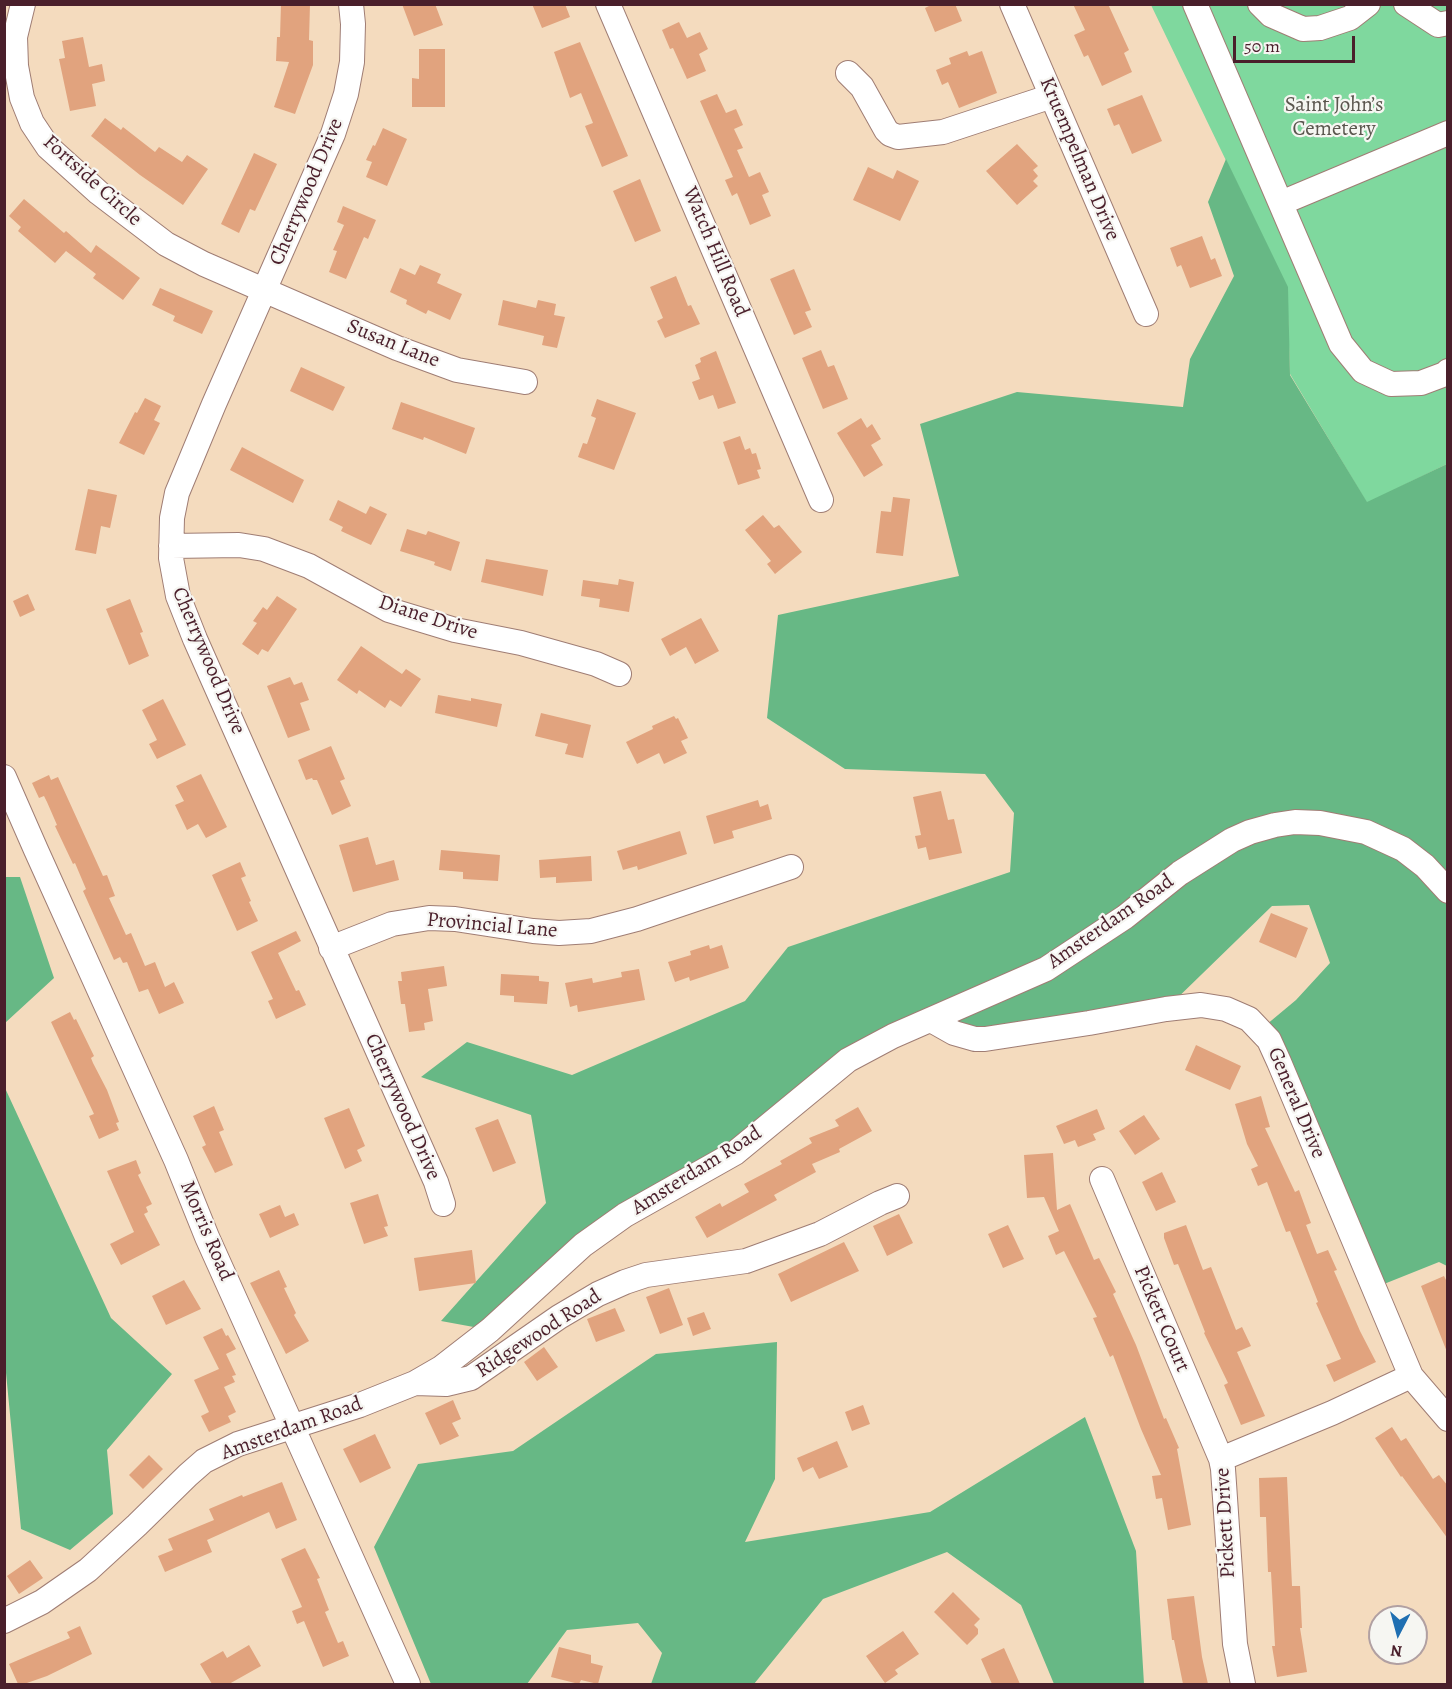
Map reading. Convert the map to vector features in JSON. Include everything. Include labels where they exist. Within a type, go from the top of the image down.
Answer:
[{"type":"street","name":"Fortside Circle","points":[[23,4],[15,37],[18,82],[32,123],[48,147],[99,193],[166,244],[204,264],[265,289]]},
{"type":"street","name":"Cherrywood Drive","points":[[351,4],[352,62],[346,94],[333,134],[177,493],[172,518],[173,578],[195,639],[436,1182],[443,1204]]},
{"type":"street","name":"Watch Hill Road","points":[[608,4],[821,500]]},
{"type":"street","name":"Kruempelman Drive","points":[[1012,4],[1146,314]]},
{"type":"street","points":[[1195,4],[1341,344],[1363,371],[1391,384],[1421,382],[1448,371]]},
{"type":"street","points":[[1260,4],[1271,15],[1303,29],[1320,28],[1350,18],[1368,4]]},
{"type":"street","points":[[1406,4],[1444,31]]},
{"type":"street","points":[[848,73],[862,87],[886,130],[898,136],[943,132],[1052,96]]},
{"type":"street","points":[[1281,203],[1448,133]]},
{"type":"street","name":"Susan Lane","points":[[265,289],[397,348],[458,370],[525,382]]},
{"type":"street","name":"Diane Drive","points":[[171,546],[239,545],[264,549],[288,556],[309,566],[389,610],[455,630],[521,643],[596,664],[619,674]]},
{"type":"street","name":"Morris Road","points":[[4,777],[408,1684]]},
{"type":"street","name":"Amsterdam Road","points":[[4,1621],[42,1602],[88,1570],[204,1461],[238,1444],[415,1383],[441,1368],[490,1330],[583,1245],[625,1215],[735,1153],[848,1060],[868,1048],[1046,969],[1125,917],[1180,873],[1216,849],[1250,832],[1275,825],[1295,822],[1320,823],[1366,832],[1403,849],[1425,866],[1448,891]]},
{"type":"street","name":"Provincial Lane","points":[[331,948],[392,924],[429,918],[455,919],[533,931],[558,933],[591,931],[637,919],[791,867]]},
{"type":"street","name":"General Drive","points":[[931,1020],[954,1033],[975,1039],[985,1039],[1201,1005],[1226,1009],[1249,1019],[1269,1040],[1279,1062],[1411,1376],[1448,1419]]},
{"type":"street","name":"Pickett Court","points":[[1102,1179],[1221,1459]]},
{"type":"street","name":"Ridgewood Road","points":[[415,1383],[446,1384],[471,1378],[559,1317],[598,1294],[625,1282],[646,1275],[746,1261],[820,1234],[897,1196]]},
{"type":"street","name":"Pickett Drive","points":[[1243,1684],[1234,1644],[1221,1459],[1332,1413],[1411,1376]]},
{"type":"green space","name":"Saint John’s Cemetery","points":[[1151,5],[1447,5],[1447,464],[1367,503],[1290,374],[1287,287]]},
{"type":"green space","points":[[1226,159],[1288,287],[1290,375],[1367,502],[1447,464],[1447,1266],[1439,1262],[1374,1288],[1260,1030],[1296,1000],[1330,963],[1309,905],[1272,906],[1166,1009],[985,1039],[931,1020],[625,1215],[490,1330],[441,1321],[546,1203],[531,1115],[421,1077],[467,1042],[572,1075],[745,1001],[788,947],[1010,872],[1014,813],[985,774],[845,769],[767,718],[778,615],[959,576],[920,424],[1017,392],[1183,407],[1190,359],[1234,276],[1208,202]]},
{"type":"green space","points":[[5,877],[20,877],[54,978],[5,1023]]},
{"type":"green space","points":[[5,1088],[111,1318],[172,1374],[107,1450],[113,1514],[70,1550],[21,1529],[4,1352]]},
{"type":"green space","points":[[777,1342],[775,1479],[745,1542],[930,1512],[1085,1417],[1136,1551],[1144,1684],[1054,1684],[1021,1605],[947,1552],[823,1599],[754,1684],[651,1684],[662,1653],[638,1623],[567,1630],[527,1684],[431,1684],[374,1547],[418,1464],[513,1451],[656,1354]]},
{"type":"building","points":[[281,4],[310,4],[309,40],[313,41],[313,65],[295,114],[274,107],[289,62],[276,61],[277,37],[280,37]]},
{"type":"building","points":[[402,4],[435,4],[443,25],[414,36]]},
{"type":"building","points":[[532,4],[565,4],[570,17],[542,28]]},
{"type":"building","points":[[933,4],[955,4],[962,21],[935,32],[925,8]]},
{"type":"building","points":[[1073,4],[1108,4],[1129,50],[1124,53],[1132,72],[1102,86],[1088,55],[1084,57],[1074,35],[1085,30]]},
{"type":"building","points":[[679,22],[687,38],[700,32],[708,49],[699,54],[706,71],[687,79],[662,30]]},
{"type":"building","points":[[83,37],[89,67],[102,64],[105,81],[92,84],[96,106],[70,111],[59,59],[65,58],[62,41]]},
{"type":"building","points":[[580,42],[628,156],[602,167],[585,126],[593,123],[581,93],[570,98],[554,52]]},
{"type":"building","points":[[419,49],[445,49],[445,107],[412,107],[412,78],[419,79]]},
{"type":"building","points":[[967,51],[969,56],[982,51],[997,93],[959,108],[948,82],[942,85],[936,70],[951,64],[949,58]]},
{"type":"building","points":[[717,94],[726,113],[736,109],[743,125],[734,129],[743,148],[737,150],[749,177],[760,172],[769,192],[762,195],[771,216],[750,225],[737,193],[732,196],[725,180],[733,177],[700,101]]},
{"type":"building","points":[[1142,95],[1162,141],[1132,154],[1119,124],[1114,126],[1107,109]]},
{"type":"building","points":[[105,118],[121,130],[123,127],[155,152],[159,147],[182,162],[187,155],[208,169],[183,205],[140,175],[91,136]]},
{"type":"building","points":[[383,128],[407,139],[387,186],[366,177],[372,162],[366,160]]},
{"type":"building","points":[[1017,144],[1038,166],[1033,170],[1038,176],[1033,181],[1038,186],[1017,205],[986,171]]},
{"type":"building","points":[[254,153],[277,164],[255,211],[250,209],[239,233],[221,224]]},
{"type":"building","points":[[868,167],[893,179],[897,170],[919,181],[900,221],[853,200]]},
{"type":"building","points":[[640,179],[661,231],[635,242],[613,191]]},
{"type":"building","points":[[24,199],[91,253],[96,245],[140,278],[123,300],[93,278],[96,274],[66,251],[55,263],[18,231],[21,227],[9,216]]},
{"type":"building","points":[[343,206],[376,220],[368,239],[364,237],[346,279],[329,272],[337,251],[333,250],[344,225],[337,222]]},
{"type":"building","points":[[1202,236],[1211,260],[1215,258],[1222,276],[1190,288],[1181,265],[1177,267],[1170,248]]},
{"type":"building","points":[[420,265],[441,274],[437,283],[462,294],[450,320],[428,310],[426,314],[406,304],[407,300],[390,292],[400,268],[415,275]]},
{"type":"building","points":[[794,269],[811,310],[805,312],[812,327],[794,335],[770,279]]},
{"type":"building","points":[[676,276],[688,306],[691,305],[700,324],[665,338],[657,321],[663,318],[650,287]]},
{"type":"building","points":[[160,288],[213,311],[202,334],[173,321],[175,316],[152,305]]},
{"type":"building","points":[[503,300],[536,308],[538,300],[556,304],[554,315],[565,317],[557,348],[542,345],[544,336],[498,325]]},
{"type":"building","points":[[821,350],[828,367],[834,365],[848,399],[823,409],[802,358]]},
{"type":"building","points":[[716,351],[736,403],[718,409],[713,395],[699,400],[692,382],[700,379],[695,365],[701,362],[700,358]]},
{"type":"building","points":[[301,367],[345,387],[333,411],[290,391]]},
{"type":"building","points":[[145,398],[161,406],[154,420],[160,423],[144,455],[119,443]]},
{"type":"building","points":[[597,399],[636,413],[614,470],[578,457],[583,443],[587,444],[596,418],[591,416]]},
{"type":"building","points":[[401,402],[475,428],[466,454],[424,437],[423,440],[392,429]]},
{"type":"building","points":[[861,418],[867,428],[872,424],[881,439],[871,445],[883,465],[864,477],[837,433]]},
{"type":"building","points":[[740,436],[745,450],[750,448],[752,454],[756,453],[761,469],[757,470],[760,478],[738,485],[723,442]]},
{"type":"building","points":[[242,447],[304,480],[293,503],[230,470]]},
{"type":"building","points":[[88,489],[117,495],[110,528],[101,526],[96,554],[75,550]]},
{"type":"building","points":[[893,497],[910,499],[903,556],[876,553],[881,511],[891,512]]},
{"type":"building","points":[[338,500],[366,514],[370,506],[387,514],[371,545],[341,531],[343,527],[329,520]]},
{"type":"building","points":[[763,515],[774,528],[779,525],[802,552],[775,574],[767,564],[771,561],[745,530]]},
{"type":"building","points":[[407,529],[426,535],[428,531],[460,542],[451,571],[434,565],[435,562],[400,551]]},
{"type":"building","points":[[486,559],[548,570],[543,596],[481,582]]},
{"type":"building","points":[[619,579],[634,582],[629,612],[599,607],[600,599],[581,596],[583,580],[618,585]]},
{"type":"building","points":[[28,594],[35,610],[20,617],[13,601]]},
{"type":"building","points":[[277,596],[297,609],[268,652],[262,649],[258,655],[242,644],[257,623],[253,621],[263,607],[267,610]]},
{"type":"building","points":[[130,599],[143,632],[140,633],[149,656],[129,665],[106,609]]},
{"type":"building","points":[[701,618],[719,651],[695,664],[686,647],[670,656],[661,639]]},
{"type":"building","points":[[361,646],[402,674],[406,669],[421,679],[401,707],[390,700],[385,708],[359,690],[357,694],[337,680]]},
{"type":"building","points":[[290,677],[294,685],[302,682],[309,700],[300,703],[310,730],[288,738],[267,686]]},
{"type":"building","points":[[438,695],[502,704],[497,727],[435,713]]},
{"type":"building","points":[[163,699],[186,745],[157,759],[149,744],[157,740],[142,710]]},
{"type":"building","points":[[541,713],[591,725],[583,758],[565,754],[568,744],[535,736]]},
{"type":"building","points":[[674,716],[678,718],[688,738],[681,741],[687,753],[664,764],[659,753],[637,764],[626,742]]},
{"type":"building","points":[[331,746],[345,779],[340,781],[351,806],[332,815],[317,780],[312,778],[306,780],[298,760]]},
{"type":"building","points":[[201,774],[227,827],[206,838],[198,824],[187,830],[175,805],[184,801],[176,786]]},
{"type":"building","points":[[49,775],[51,780],[58,777],[103,876],[107,875],[115,896],[109,898],[126,935],[131,933],[145,966],[155,962],[165,987],[174,982],[184,1003],[159,1014],[148,989],[139,992],[127,962],[123,963],[120,957],[114,960],[83,891],[86,889],[75,863],[73,864],[55,826],[57,825],[47,802],[44,796],[39,798],[32,783]]},
{"type":"building","points":[[941,791],[948,820],[954,819],[962,853],[929,860],[926,847],[918,849],[915,836],[921,835],[913,797]]},
{"type":"building","points":[[758,800],[760,807],[768,804],[772,819],[732,831],[734,838],[714,844],[706,816]]},
{"type":"building","points":[[680,831],[687,854],[638,870],[637,866],[623,870],[617,851]]},
{"type":"building","points":[[368,837],[376,865],[394,860],[399,880],[353,892],[339,845]]},
{"type":"building","points":[[441,850],[500,855],[498,881],[463,879],[463,872],[439,870]]},
{"type":"building","points":[[591,856],[592,881],[556,883],[556,877],[540,878],[539,860]]},
{"type":"building","points":[[240,862],[246,876],[241,878],[258,921],[237,931],[212,875]]},
{"type":"building","points":[[1271,913],[1308,928],[1296,958],[1259,942]]},
{"type":"building","points":[[296,931],[301,941],[278,953],[296,991],[299,990],[306,1005],[276,1019],[268,1001],[273,999],[251,952]]},
{"type":"building","points":[[709,945],[710,949],[722,945],[729,968],[690,981],[689,977],[675,982],[668,962],[691,955],[690,951]]},
{"type":"building","points":[[444,966],[447,986],[428,989],[433,1021],[424,1023],[425,1030],[409,1032],[405,1004],[401,1004],[398,981],[402,981],[401,972]]},
{"type":"building","points":[[639,969],[645,1000],[578,1012],[577,1005],[570,1007],[565,983],[592,978],[593,983],[622,977],[621,972]]},
{"type":"building","points":[[501,974],[539,976],[539,981],[549,982],[547,1004],[514,1002],[514,996],[500,995]]},
{"type":"building","points":[[70,1012],[74,1020],[76,1019],[94,1056],[91,1058],[107,1090],[119,1122],[116,1123],[119,1130],[99,1139],[89,1116],[94,1114],[51,1022]]},
{"type":"building","points":[[1196,1045],[1241,1066],[1230,1090],[1185,1070]]},
{"type":"building","points":[[1261,1096],[1270,1127],[1265,1128],[1295,1192],[1299,1190],[1311,1223],[1306,1225],[1317,1254],[1328,1250],[1337,1270],[1334,1271],[1376,1362],[1334,1382],[1326,1365],[1341,1359],[1316,1303],[1318,1302],[1290,1231],[1286,1232],[1267,1182],[1258,1186],[1251,1169],[1258,1166],[1247,1144],[1235,1104]]},
{"type":"building","points":[[214,1106],[224,1130],[219,1132],[233,1165],[215,1173],[202,1147],[206,1145],[193,1116]]},
{"type":"building","points":[[858,1107],[872,1131],[839,1149],[840,1152],[812,1164],[816,1172],[774,1195],[777,1200],[707,1238],[695,1217],[720,1203],[722,1207],[749,1192],[744,1184],[782,1164],[780,1161],[812,1143],[809,1138],[839,1126],[835,1120]]},
{"type":"building","points":[[349,1108],[365,1146],[357,1150],[362,1161],[345,1169],[324,1118]]},
{"type":"building","points":[[1097,1109],[1105,1129],[1093,1134],[1096,1140],[1078,1147],[1075,1140],[1064,1144],[1056,1126]]},
{"type":"building","points":[[1144,1115],[1160,1139],[1135,1155],[1119,1131]]},
{"type":"building","points":[[498,1119],[516,1163],[493,1172],[475,1128]]},
{"type":"building","points":[[1053,1153],[1057,1210],[1070,1204],[1094,1260],[1099,1258],[1116,1292],[1113,1294],[1136,1345],[1164,1419],[1166,1418],[1179,1448],[1177,1449],[1191,1525],[1168,1530],[1162,1498],[1156,1499],[1152,1476],[1161,1475],[1113,1355],[1110,1357],[1093,1318],[1097,1317],[1064,1251],[1056,1255],[1048,1236],[1059,1231],[1044,1197],[1027,1198],[1024,1155]]},
{"type":"building","points":[[136,1160],[141,1173],[138,1175],[152,1204],[146,1207],[148,1212],[144,1214],[160,1245],[121,1265],[110,1244],[134,1232],[107,1171]]},
{"type":"building","points":[[1162,1172],[1176,1202],[1156,1211],[1142,1182]]},
{"type":"building","points":[[378,1194],[388,1226],[384,1227],[388,1236],[364,1244],[350,1203]]},
{"type":"building","points":[[280,1205],[285,1217],[294,1213],[299,1225],[270,1238],[259,1214]]},
{"type":"building","points":[[899,1214],[913,1243],[887,1256],[873,1226]]},
{"type":"building","points":[[1008,1225],[1024,1259],[1003,1268],[988,1234]]},
{"type":"building","points":[[1186,1225],[1203,1270],[1211,1267],[1236,1330],[1242,1327],[1251,1346],[1237,1352],[1265,1416],[1241,1425],[1224,1385],[1228,1383],[1204,1333],[1178,1264],[1174,1265],[1164,1238],[1164,1233]]},
{"type":"building","points":[[844,1242],[859,1271],[791,1302],[778,1274]]},
{"type":"building","points":[[472,1250],[476,1283],[419,1291],[414,1258]]},
{"type":"building","points":[[279,1270],[287,1287],[284,1288],[296,1313],[294,1315],[309,1341],[286,1354],[250,1283]]},
{"type":"building","points":[[1444,1276],[1448,1284],[1447,1352],[1421,1286]]},
{"type":"building","points":[[184,1280],[201,1309],[166,1325],[152,1296]]},
{"type":"building","points":[[669,1288],[683,1325],[660,1334],[646,1297]]},
{"type":"building","points":[[615,1308],[625,1331],[596,1342],[587,1319]]},
{"type":"building","points":[[704,1312],[711,1329],[693,1336],[687,1318]]},
{"type":"building","points":[[222,1328],[236,1349],[226,1354],[236,1375],[232,1376],[235,1382],[224,1387],[236,1412],[228,1416],[231,1422],[209,1432],[201,1416],[209,1412],[194,1380],[219,1369],[203,1337]]},
{"type":"building","points":[[544,1347],[558,1367],[537,1381],[524,1362]]},
{"type":"building","points":[[453,1400],[461,1419],[452,1423],[459,1436],[440,1445],[425,1413]]},
{"type":"building","points":[[863,1405],[870,1424],[852,1431],[845,1412]]},
{"type":"building","points":[[1392,1427],[1401,1441],[1406,1438],[1433,1479],[1439,1475],[1448,1486],[1448,1539],[1375,1438]]},
{"type":"building","points":[[375,1434],[391,1468],[360,1483],[343,1449]]},
{"type":"building","points":[[837,1441],[848,1467],[819,1479],[813,1467],[803,1472],[797,1458]]},
{"type":"building","points":[[149,1455],[163,1469],[143,1489],[129,1475]]},
{"type":"building","points":[[1287,1477],[1292,1586],[1300,1586],[1302,1628],[1300,1628],[1307,1672],[1277,1677],[1272,1646],[1275,1646],[1271,1572],[1268,1572],[1266,1517],[1260,1517],[1259,1478]]},
{"type":"building","points":[[282,1482],[297,1520],[276,1529],[269,1512],[207,1540],[212,1552],[165,1572],[158,1556],[173,1550],[168,1539],[214,1520],[209,1509]]},
{"type":"building","points":[[305,1548],[320,1578],[317,1579],[329,1610],[325,1612],[338,1643],[343,1641],[349,1656],[323,1667],[304,1621],[297,1624],[292,1611],[302,1607],[281,1559]]},
{"type":"building","points":[[30,1560],[43,1578],[19,1594],[7,1576]]},
{"type":"building","points":[[953,1592],[980,1619],[974,1625],[978,1629],[978,1634],[967,1645],[934,1612]]},
{"type":"building","points":[[1194,1596],[1208,1684],[1183,1684],[1174,1640],[1172,1640],[1167,1599]]},
{"type":"building","points":[[80,1626],[92,1654],[47,1676],[18,1684],[9,1664],[70,1638],[67,1632]]},
{"type":"building","points":[[903,1631],[919,1654],[895,1670],[898,1674],[885,1683],[866,1656]]},
{"type":"building","points":[[249,1645],[261,1666],[229,1684],[212,1684],[200,1664],[223,1651],[227,1658]]},
{"type":"building","points":[[559,1647],[591,1655],[591,1663],[603,1666],[598,1684],[581,1680],[579,1684],[551,1677]]},
{"type":"building","points":[[1004,1648],[1020,1684],[992,1684],[981,1659]]}]
